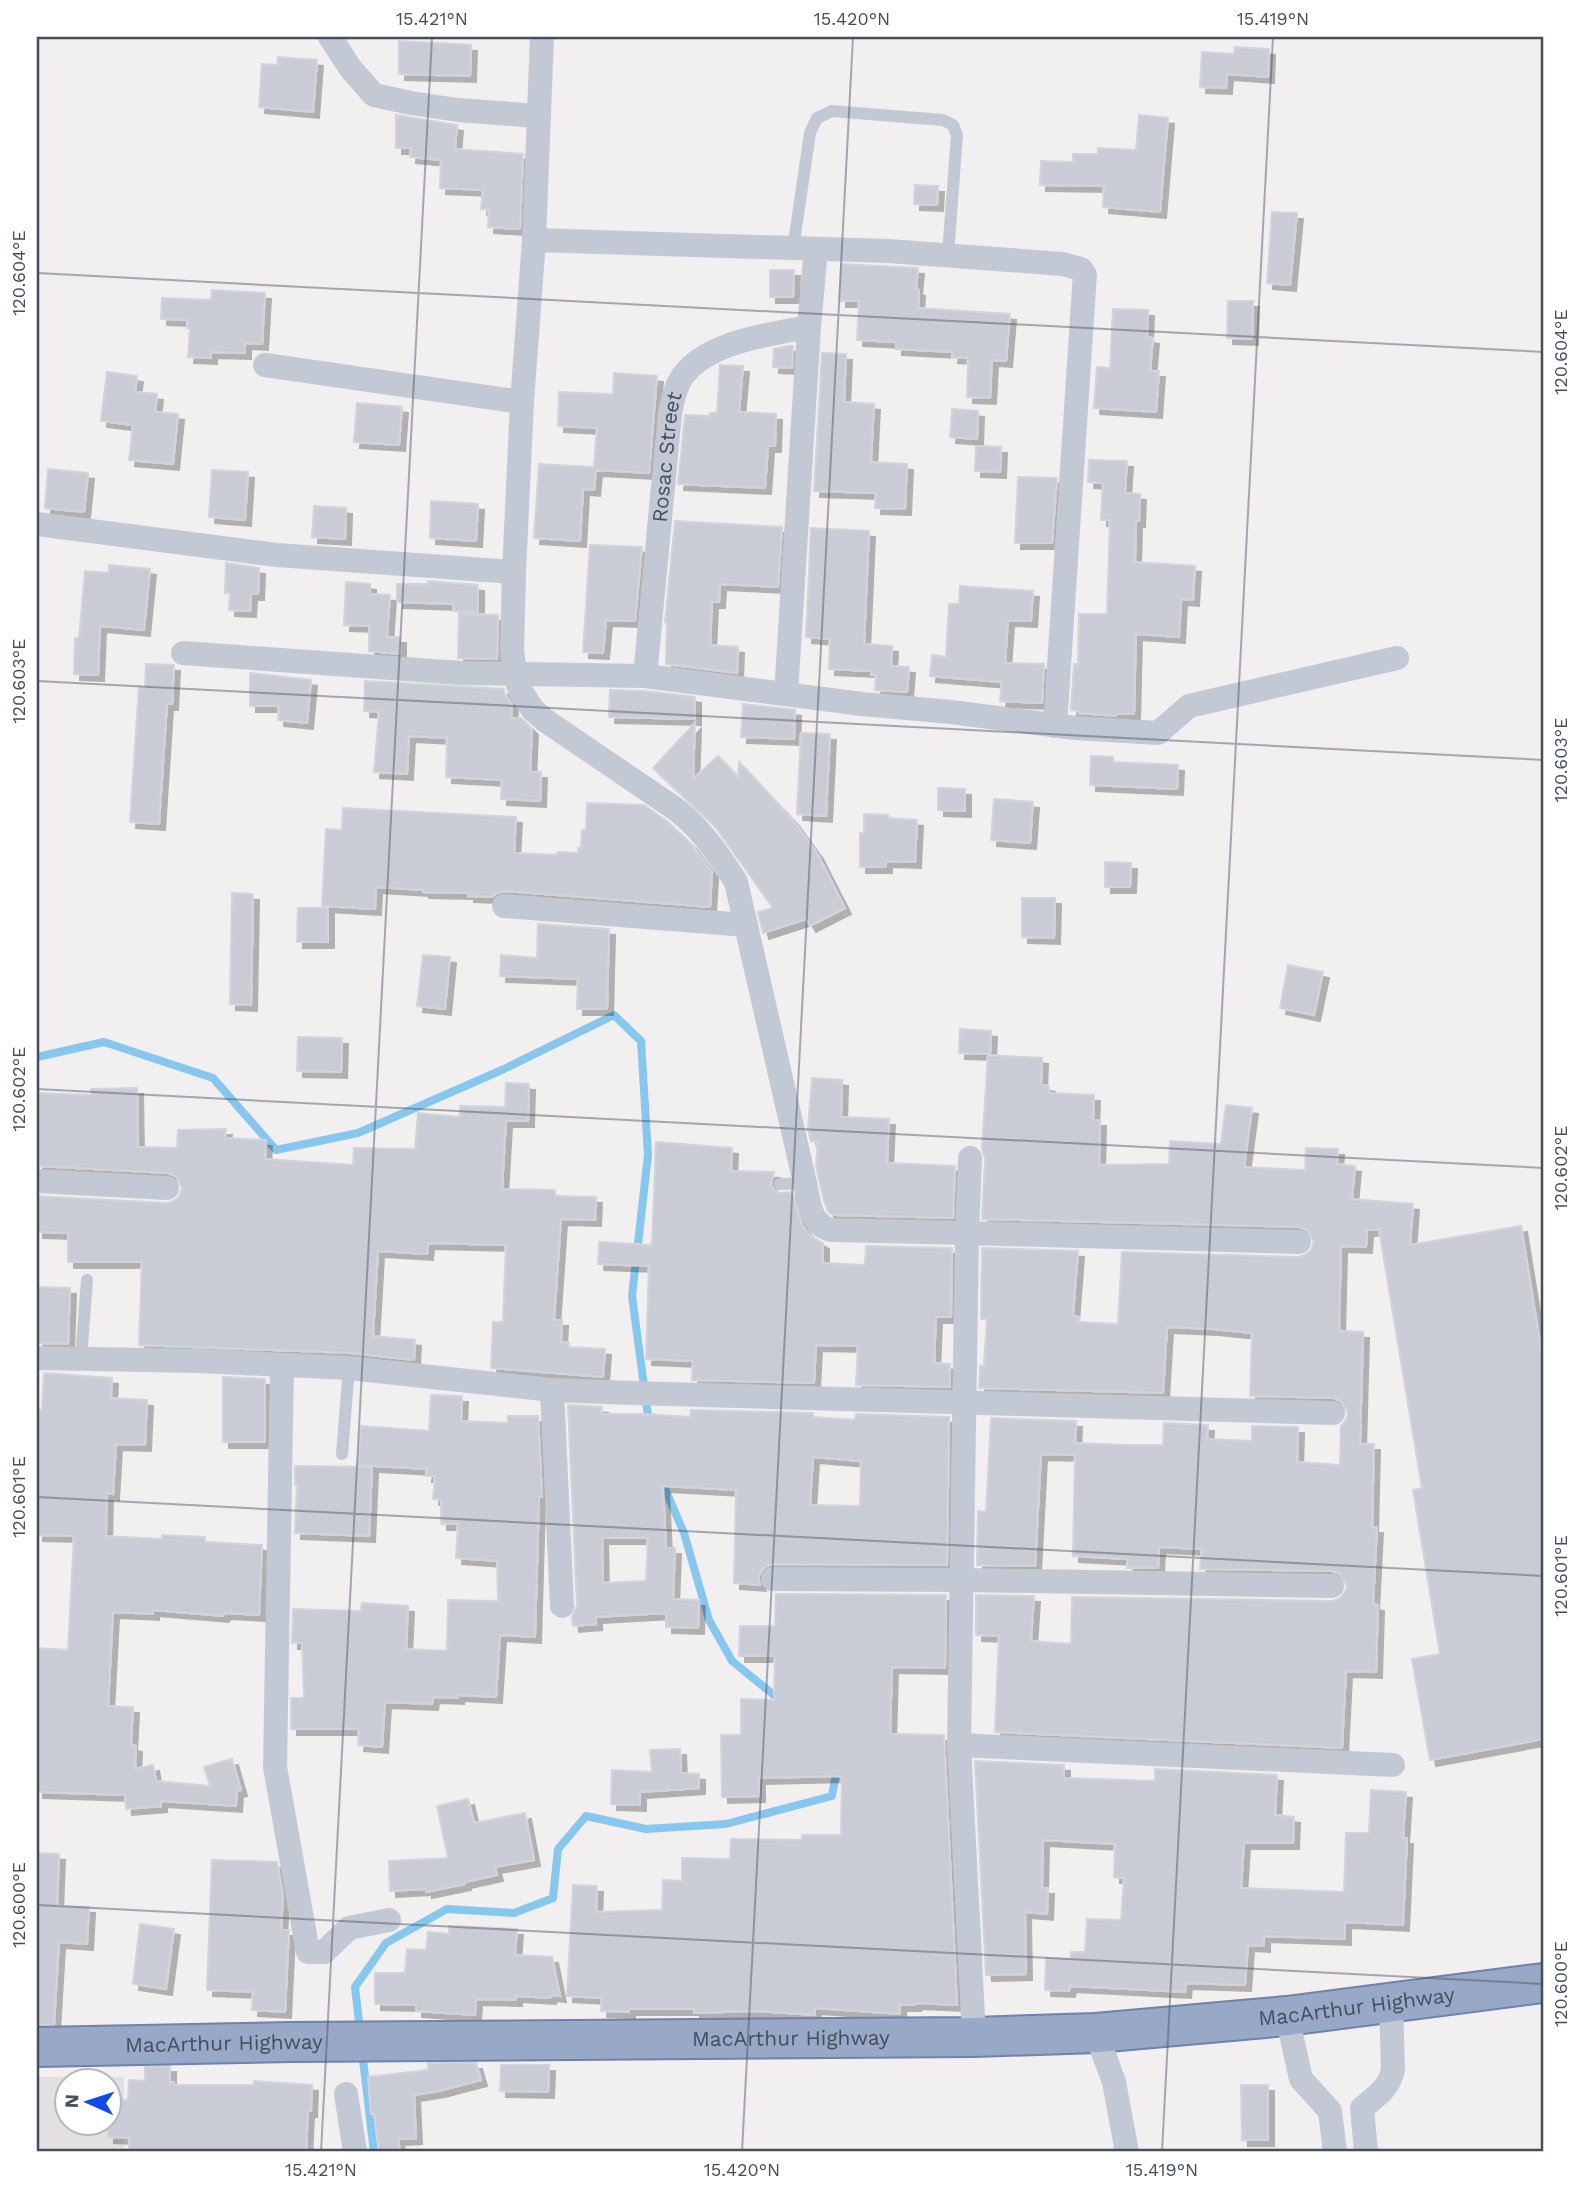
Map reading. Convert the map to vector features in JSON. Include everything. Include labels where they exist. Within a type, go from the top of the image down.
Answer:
[{"type":"highway","name":"MacArthur Highway","points":[[37,2047],[974,2037],[1096,2033],[1287,2016],[1543,1983]]},
{"type":"street","points":[[330,37],[351,69],[374,95],[458,110],[539,116]]},
{"type":"street","points":[[542,37],[534,240],[522,402],[514,572],[512,650],[515,674],[533,710],[694,824],[736,882],[812,1214],[816,1221],[826,1229],[1299,1242]]},
{"type":"street","points":[[534,240],[947,254],[1063,264],[1081,269],[1085,275],[1055,726]]},
{"type":"street","points":[[786,694],[809,327],[804,250]]},
{"type":"street","name":"Rosac Street","points":[[645,676],[670,413],[679,382],[686,371],[714,352],[747,339],[809,327]]},
{"type":"street","points":[[265,365],[522,402]]},
{"type":"street","points":[[37,524],[277,555],[514,572]]},
{"type":"street","points":[[183,653],[415,671],[645,676],[1055,726],[1158,733],[1189,706],[1396,658]]},
{"type":"street","points":[[504,906],[746,925]]},
{"type":"street","points":[[970,1158],[959,1745],[974,2037]]},
{"type":"street","points":[[37,1181],[167,1188]]},
{"type":"street","points":[[37,1358],[200,1361],[349,1368],[552,1390],[1333,1413]]},
{"type":"street","points":[[282,1366],[275,1767],[308,1952],[324,1952],[349,1928],[389,1920]]},
{"type":"street","points":[[552,1390],[562,1606]]},
{"type":"street","points":[[773,1579],[1332,1586]]},
{"type":"street","points":[[959,1745],[1393,1765]]},
{"type":"street","points":[[1330,2111],[1362,2108],[1385,2090],[1391,2080],[1391,2003]]},
{"type":"street","points":[[1287,2016],[1301,2080],[1330,2111],[1335,2152]]},
{"type":"street","points":[[1096,2033],[1114,2082],[1127,2152]]},
{"type":"street","points":[[346,2094],[355,2152]]},
{"type":"street","points":[[1362,2108],[1366,2152]]},
{"type":"lane","points":[[804,250],[810,132],[817,118],[832,111],[943,120],[953,125],[957,135],[947,254]]},
{"type":"lane","points":[[780,1184],[805,1183]]},
{"type":"lane","points":[[81,1359],[87,1280]]},
{"type":"lane","points":[[342,1454],[349,1368]]},
{"type":"shaded area","points":[[37,2077],[52,2077],[52,2136],[122,2136],[124,2077],[124,2152],[37,2152]]},
{"type":"building","points":[[399,41],[471,45],[470,76],[399,74]]},
{"type":"building","points":[[1235,47],[1269,49],[1268,77],[1227,74],[1226,88],[1200,87],[1202,52],[1234,54]]},
{"type":"building","points":[[278,57],[317,60],[313,112],[259,107],[262,64],[277,65]]},
{"type":"building","points":[[396,115],[457,125],[455,149],[523,154],[520,229],[488,227],[489,209],[481,209],[483,190],[440,188],[441,160],[410,157],[411,148],[396,148]]},
{"type":"building","points":[[1139,115],[1168,118],[1160,212],[1103,207],[1104,186],[1040,185],[1041,161],[1073,162],[1073,154],[1098,154],[1098,148],[1136,150]]},
{"type":"building","points":[[915,185],[938,186],[937,205],[914,204]]},
{"type":"building","points":[[1272,212],[1297,213],[1290,285],[1267,283]]},
{"type":"building","points":[[841,264],[918,268],[918,308],[1010,314],[1006,361],[992,360],[990,398],[967,397],[968,358],[952,357],[953,352],[896,349],[896,342],[857,340],[859,301],[840,301]]},
{"type":"building","points":[[770,270],[794,270],[793,297],[770,297]]},
{"type":"building","points":[[212,290],[265,293],[262,344],[245,343],[245,353],[211,352],[211,358],[188,357],[190,328],[187,328],[187,320],[161,319],[162,298],[211,300]]},
{"type":"building","points":[[1228,301],[1253,301],[1252,339],[1227,338]]},
{"type":"building","points":[[1113,309],[1148,310],[1147,337],[1153,338],[1150,371],[1159,371],[1156,412],[1094,408],[1097,367],[1110,368]]},
{"type":"building","points":[[793,346],[792,368],[773,367],[774,349]]},
{"type":"building","points":[[822,353],[846,354],[844,402],[874,404],[871,462],[907,464],[905,509],[875,508],[876,493],[814,491]]},
{"type":"building","points":[[720,365],[743,366],[739,412],[776,414],[775,446],[768,446],[765,488],[678,484],[685,415],[709,416],[710,413],[717,413]]},
{"type":"building","points":[[107,372],[137,376],[135,392],[157,394],[155,412],[178,414],[173,464],[129,460],[133,425],[101,421]]},
{"type":"building","points":[[614,373],[657,376],[649,473],[596,470],[594,490],[583,489],[580,541],[534,538],[539,464],[594,467],[597,428],[558,426],[559,392],[613,394]]},
{"type":"building","points":[[357,403],[402,407],[399,445],[354,442]]},
{"type":"building","points":[[952,409],[978,411],[977,439],[950,437]]},
{"type":"building","points":[[976,446],[1001,447],[1000,472],[975,471]]},
{"type":"building","points":[[1089,460],[1127,461],[1125,493],[1140,494],[1135,562],[1195,566],[1193,600],[1181,599],[1179,637],[1136,634],[1134,714],[1116,716],[1071,710],[1074,664],[1078,664],[1079,614],[1107,614],[1110,520],[1101,520],[1103,483],[1088,482]]},
{"type":"building","points":[[48,469],[88,473],[84,512],[45,508]]},
{"type":"building","points":[[212,470],[248,472],[245,520],[209,517]]},
{"type":"building","points":[[1018,477],[1057,478],[1052,543],[1015,543]]},
{"type":"building","points":[[431,501],[478,504],[476,541],[430,538]]},
{"type":"building","points":[[314,506],[346,508],[345,539],[312,537]]},
{"type":"building","points":[[675,521],[782,527],[778,587],[720,584],[719,602],[712,602],[710,645],[738,647],[737,673],[666,664],[665,622]]},
{"type":"building","points":[[811,528],[869,531],[864,644],[892,646],[891,666],[909,667],[907,692],[875,690],[876,675],[871,675],[871,671],[829,669],[830,639],[806,637]]},
{"type":"building","points":[[590,545],[642,547],[635,621],[606,620],[603,653],[583,652]]},
{"type":"building","points":[[226,563],[259,568],[258,594],[251,594],[250,611],[229,610],[230,593],[225,593]]},
{"type":"building","points":[[109,565],[150,569],[144,630],[100,626],[98,675],[74,674],[75,638],[79,638],[85,571],[109,573]]},
{"type":"building","points":[[428,581],[478,585],[478,612],[453,611],[453,604],[397,602],[397,584],[428,584]]},
{"type":"building","points":[[346,582],[370,584],[370,594],[390,595],[387,637],[400,637],[400,654],[369,651],[369,626],[344,625]]},
{"type":"building","points":[[960,586],[1033,591],[1031,621],[1008,620],[1005,663],[1044,664],[1042,703],[1000,701],[1002,682],[930,676],[932,655],[946,657],[949,604],[959,604]]},
{"type":"building","points":[[459,614],[498,615],[497,659],[458,658]]},
{"type":"building","points":[[146,664],[174,665],[172,704],[167,704],[159,824],[130,822],[139,687],[145,688]]},
{"type":"building","points":[[250,673],[311,680],[307,723],[278,720],[279,706],[250,706]]},
{"type":"building","points":[[365,681],[504,689],[512,704],[511,718],[521,718],[532,729],[530,772],[541,772],[540,801],[501,799],[502,780],[446,777],[447,738],[409,736],[407,774],[374,772],[379,712],[364,711]]},
{"type":"building","points":[[610,690],[695,697],[695,719],[609,717]]},
{"type":"building","points":[[743,704],[795,710],[794,739],[741,737]]},
{"type":"building","points":[[695,723],[693,779],[718,756],[738,777],[739,762],[792,819],[817,853],[845,908],[810,926],[806,919],[763,933],[758,912],[773,908],[714,825],[653,768]]},
{"type":"building","points":[[801,733],[830,734],[826,816],[797,814]]},
{"type":"building","points":[[1091,756],[1113,757],[1113,762],[1178,765],[1177,789],[1090,785]]},
{"type":"building","points":[[938,788],[965,789],[965,811],[938,810]]},
{"type":"building","points":[[994,799],[1033,802],[1030,843],[991,840]]},
{"type":"building","points":[[587,803],[644,805],[668,822],[691,844],[712,872],[710,907],[505,891],[492,897],[376,887],[375,909],[322,906],[326,829],[342,830],[343,808],[516,817],[514,853],[557,855],[557,852],[578,853],[578,848],[581,848],[582,830],[586,830]]},
{"type":"building","points":[[864,814],[917,820],[915,862],[886,861],[886,867],[860,867],[860,833],[864,833]]},
{"type":"building","points":[[1105,862],[1131,863],[1130,887],[1105,887]]},
{"type":"building","points":[[232,893],[253,894],[251,1005],[230,1004]]},
{"type":"building","points":[[1022,898],[1055,898],[1054,938],[1022,937]]},
{"type":"building","points":[[298,908],[328,908],[328,942],[297,942]]},
{"type":"building","points":[[538,924],[609,929],[607,1009],[577,1009],[578,979],[500,976],[501,955],[537,958]]},
{"type":"building","points":[[423,955],[450,957],[445,1009],[417,1006]]},
{"type":"building","points":[[1288,965],[1323,972],[1314,1015],[1280,1008]]},
{"type":"building","points":[[960,1029],[991,1031],[990,1054],[959,1053]]},
{"type":"building","points":[[298,1037],[342,1038],[341,1072],[297,1071]]},
{"type":"building","points":[[988,1055],[1042,1058],[1041,1085],[1049,1086],[1049,1093],[1094,1095],[1093,1120],[1100,1120],[1099,1165],[1169,1164],[1170,1141],[1221,1144],[1226,1105],[1252,1108],[1244,1167],[1305,1170],[1306,1148],[1338,1149],[1337,1164],[1355,1166],[1352,1199],[1413,1204],[1410,1245],[1521,1226],[1543,1361],[1543,1739],[1430,1760],[1412,1659],[1440,1654],[1413,1490],[1422,1488],[1379,1229],[1367,1230],[1366,1247],[1341,1246],[1339,1331],[1363,1332],[1360,1444],[1374,1444],[1372,1527],[1377,1527],[1373,1604],[1378,1605],[1376,1672],[1346,1671],[1342,1748],[995,1732],[999,1636],[976,1635],[976,1595],[1034,1596],[1031,1641],[1071,1644],[1072,1597],[1332,1601],[1344,1594],[1347,1586],[1340,1574],[1332,1571],[1200,1569],[1202,1549],[1159,1547],[1158,1568],[1127,1568],[1128,1559],[1073,1556],[1075,1455],[1041,1454],[1035,1566],[977,1565],[978,1511],[986,1512],[991,1418],[1076,1421],[1075,1443],[1123,1445],[1163,1445],[1164,1423],[1208,1425],[1207,1439],[1252,1441],[1252,1426],[1298,1427],[1297,1462],[1340,1465],[1341,1426],[1348,1413],[1341,1401],[1334,1398],[1250,1396],[1252,1333],[1212,1329],[1167,1327],[1163,1393],[979,1388],[980,1366],[984,1366],[987,1319],[981,1319],[982,1248],[1078,1251],[1073,1316],[1079,1317],[1078,1322],[1118,1324],[1122,1252],[1299,1257],[1311,1250],[1314,1242],[1307,1230],[1299,1227],[982,1219],[985,1159],[982,1149]]},
{"type":"building","points":[[812,1078],[842,1080],[841,1117],[889,1119],[887,1163],[955,1166],[953,1218],[829,1213],[816,1166],[818,1142],[811,1141],[808,1129]]},
{"type":"building","points":[[506,1083],[529,1084],[528,1121],[506,1121],[502,1189],[555,1190],[555,1196],[596,1197],[595,1220],[561,1219],[554,1320],[562,1320],[561,1342],[569,1343],[569,1347],[605,1349],[603,1377],[491,1368],[493,1322],[503,1322],[506,1245],[428,1243],[427,1254],[378,1251],[373,1336],[415,1340],[414,1360],[350,1353],[139,1345],[142,1262],[68,1262],[68,1233],[37,1232],[37,1196],[166,1203],[179,1197],[182,1188],[176,1176],[168,1173],[37,1166],[37,1093],[91,1095],[91,1089],[137,1088],[138,1147],[177,1148],[178,1130],[226,1129],[225,1138],[266,1140],[265,1159],[353,1165],[354,1148],[415,1149],[418,1113],[460,1117],[460,1106],[505,1107]]},
{"type":"building","points":[[656,1142],[732,1148],[731,1171],[774,1172],[771,1184],[773,1189],[780,1193],[792,1192],[802,1225],[810,1236],[823,1243],[823,1263],[865,1265],[866,1246],[952,1248],[951,1317],[936,1317],[934,1363],[950,1364],[950,1387],[856,1385],[858,1346],[816,1345],[814,1383],[692,1380],[693,1361],[646,1359],[649,1266],[598,1264],[599,1242],[652,1245]]},
{"type":"building","points":[[37,1287],[70,1288],[68,1344],[37,1343]]},
{"type":"building","points":[[44,1373],[112,1378],[111,1398],[147,1400],[145,1445],[116,1444],[113,1494],[107,1493],[106,1536],[162,1539],[162,1535],[205,1537],[205,1542],[262,1545],[259,1615],[224,1613],[223,1616],[153,1610],[153,1614],[113,1612],[108,1706],[133,1707],[131,1745],[136,1746],[135,1769],[153,1765],[156,1781],[210,1786],[204,1767],[232,1759],[241,1790],[237,1791],[236,1806],[161,1801],[161,1806],[126,1809],[125,1795],[37,1792],[37,1648],[68,1650],[74,1536],[37,1535],[37,1410],[42,1410]]},
{"type":"building","points":[[223,1377],[265,1379],[265,1442],[223,1442]]},
{"type":"building","points":[[431,1395],[462,1396],[461,1421],[508,1423],[508,1416],[538,1416],[542,1497],[539,1497],[535,1637],[500,1635],[496,1697],[433,1697],[432,1704],[385,1702],[382,1747],[358,1745],[359,1729],[291,1729],[291,1698],[304,1698],[302,1643],[292,1643],[293,1609],[361,1611],[362,1603],[408,1606],[406,1649],[447,1651],[448,1600],[498,1601],[497,1561],[456,1558],[458,1524],[441,1524],[441,1500],[433,1499],[435,1476],[426,1476],[427,1469],[358,1465],[361,1426],[429,1431]]},
{"type":"building","points":[[568,1405],[602,1407],[601,1414],[690,1417],[691,1410],[813,1413],[813,1417],[855,1420],[856,1414],[949,1417],[947,1565],[773,1564],[761,1571],[758,1578],[760,1585],[734,1583],[736,1490],[663,1486],[666,1548],[675,1548],[673,1599],[699,1600],[698,1628],[666,1627],[666,1613],[596,1617],[596,1624],[573,1626],[572,1616],[577,1605]],"holes":[[[813,1457],[861,1461],[860,1506],[810,1505]],[[602,1538],[648,1538],[646,1581],[603,1583]]]},
{"type":"building","points":[[295,1466],[372,1467],[369,1536],[295,1533]]},
{"type":"building","points":[[776,1594],[946,1595],[945,1668],[892,1667],[890,1734],[944,1735],[957,2005],[900,2005],[900,2014],[815,2008],[815,2015],[754,2011],[694,2013],[694,2009],[629,2009],[629,2012],[601,2011],[602,1998],[567,1996],[573,1885],[597,1886],[596,1912],[662,1910],[663,1880],[682,1881],[682,1858],[730,1859],[731,1839],[802,1840],[802,1835],[841,1835],[842,1776],[759,1778],[759,1796],[722,1797],[721,1735],[741,1735],[741,1699],[774,1700],[775,1656],[739,1656],[740,1626],[775,1626]]},
{"type":"building","points":[[680,1749],[681,1773],[699,1774],[699,1788],[640,1792],[640,1805],[611,1804],[612,1770],[652,1772],[650,1750]]},
{"type":"building","points":[[975,1761],[1064,1765],[1064,1778],[1155,1781],[1155,1769],[1277,1775],[1275,1815],[1294,1817],[1293,1843],[1244,1843],[1241,1888],[1344,1892],[1346,1833],[1369,1833],[1371,1790],[1406,1792],[1403,1925],[1345,1922],[1345,1939],[1264,1936],[1264,1946],[1248,1945],[1245,1985],[1186,1983],[1185,1992],[1070,1986],[1069,1991],[1045,1990],[1046,1958],[1071,1959],[1071,1952],[1085,1952],[1087,1919],[1121,1920],[1124,1878],[1114,1877],[1115,1844],[1043,1840],[1042,1888],[1048,1888],[1047,1914],[1025,1912],[1026,1974],[986,1975]]},
{"type":"building","points":[[468,1799],[474,1823],[525,1813],[534,1860],[495,1867],[497,1875],[465,1884],[426,1892],[426,1889],[390,1891],[389,1861],[448,1858],[437,1806]]},
{"type":"building","points":[[37,1853],[59,1854],[57,1906],[89,1907],[87,1944],[59,1942],[54,2025],[37,2025]]},
{"type":"building","points":[[212,1860],[277,1862],[283,1895],[281,1930],[289,1930],[285,2012],[252,2010],[253,1992],[207,1990]]},
{"type":"building","points":[[140,1924],[174,1929],[166,1989],[133,1984]]},
{"type":"building","points":[[449,1926],[517,1929],[515,1955],[552,1957],[560,1996],[516,1996],[516,2000],[476,1999],[475,2015],[416,2011],[416,2005],[375,2004],[375,1973],[405,1973],[407,1949],[426,1950],[428,1932],[449,1934]]},
{"type":"building","points":[[428,2063],[476,2063],[481,2080],[414,2095],[416,2138],[398,2139],[400,2152],[379,2152],[374,2114],[371,2114],[368,2077],[428,2070]]},
{"type":"building","points":[[501,2065],[549,2065],[548,2092],[500,2091]]},
{"type":"building","points":[[170,2066],[170,2082],[174,2082],[174,2085],[254,2085],[254,2081],[312,2085],[306,2152],[129,2152],[129,2138],[108,2136],[122,2136],[122,2100],[128,2100],[129,2080],[145,2081],[145,2067]]},
{"type":"building","points":[[1241,2085],[1268,2085],[1268,2140],[1242,2140]]},
{"type":"waterway","points":[[37,1057],[104,1042],[213,1078],[276,1150],[358,1133],[504,1069],[614,1015],[641,1041],[648,1155],[632,1296],[651,1424]]},
{"type":"waterway","points":[[660,1477],[684,1533],[709,1620],[732,1661],[780,1700]]},
{"type":"waterway","points":[[360,2031],[355,1987],[386,1943],[447,1909],[514,1913],[553,1898],[558,1849],[586,1816],[646,1829],[726,1824],[832,1796],[837,1768]]},
{"type":"waterway","points":[[362,2051],[374,2152]]}]
